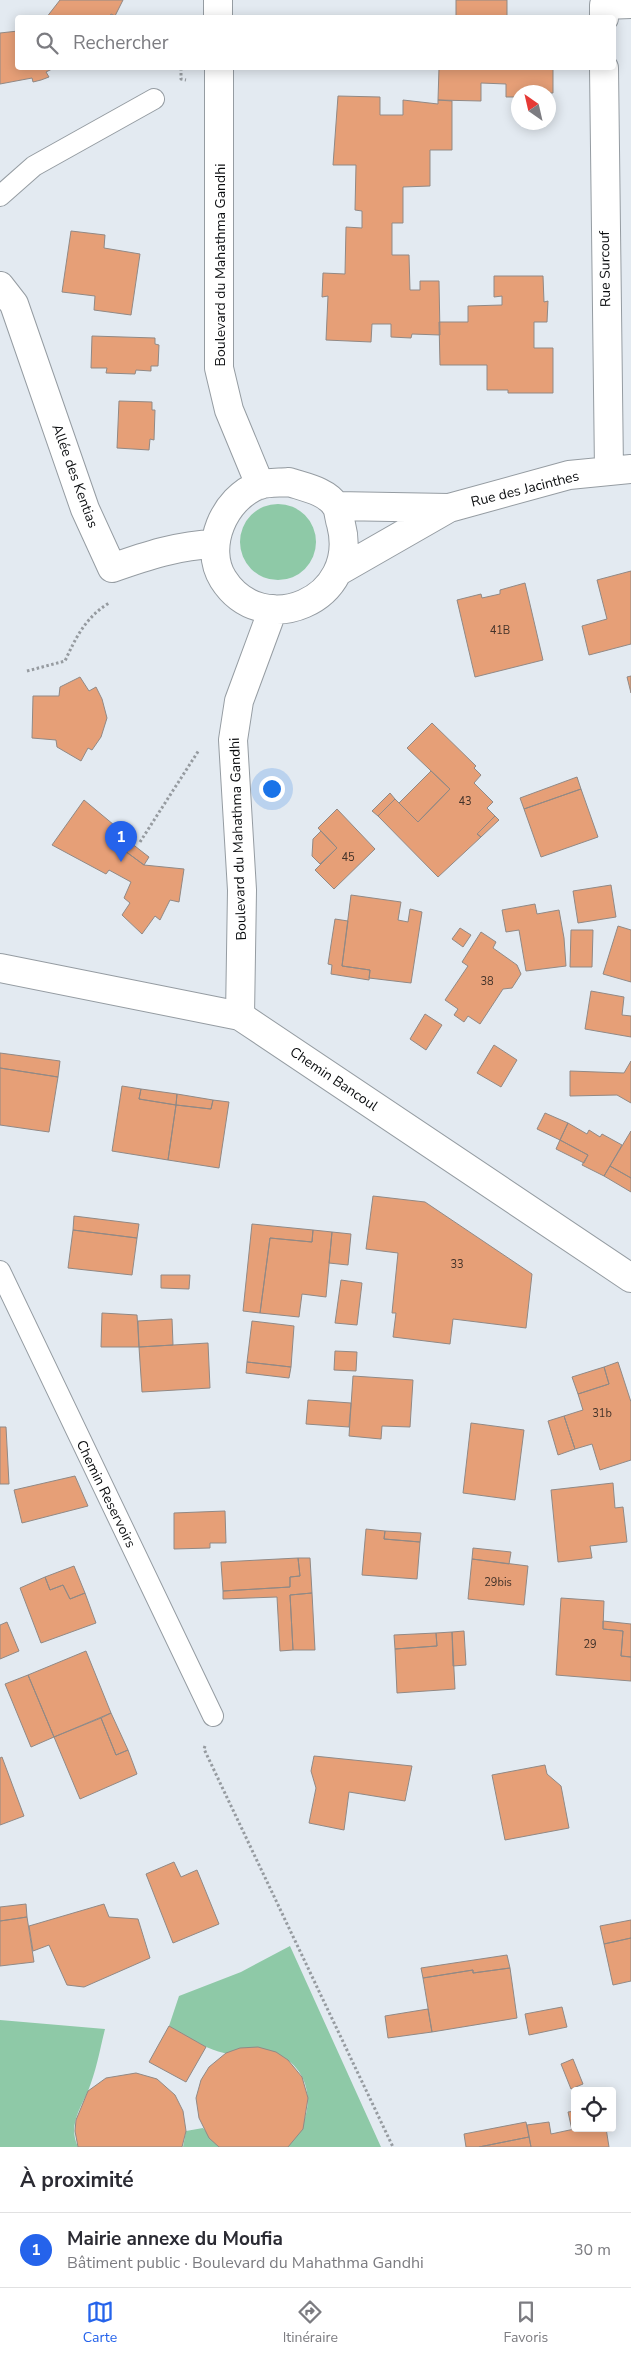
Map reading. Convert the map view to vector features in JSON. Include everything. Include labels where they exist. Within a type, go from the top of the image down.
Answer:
[{"type":"street","points":[[218,0],[218,15]]},
{"type":"street","points":[[604,7],[631,4]]},
{"type":"street","name":"Boulevard du Mahathma Gandhi","points":[[219,70],[219,368],[229,410],[260,485]]},
{"type":"street","name":"Rue Surcouf","points":[[604,70],[620,470]]},
{"type":"street","name":"Allée des Kentias","points":[[5,298],[85,509],[112,568],[152,554],[195,545],[215,544]]},
{"type":"street","name":"Rue des Jacinthes","points":[[339,572],[449,508],[569,476],[620,470]]},
{"type":"street","points":[[289,482],[317,491],[336,506],[344,539],[339,572],[321,596],[298,606],[273,609],[248,604],[229,589],[218,570],[215,544],[220,521],[240,496],[260,485],[289,482]]},
{"type":"street","name":"Rue des Jacinthes","points":[[336,506],[449,508]]},
{"type":"street","name":"Boulevard du Mahathma Gandhi","points":[[240,1016],[242,890],[233,740],[239,701],[273,609]]},
{"type":"street","name":"Chemin Bancoul","points":[[0,968],[240,1016],[631,1278]]},
{"type":"lane","points":[[0,196],[34,166],[154,100]]},
{"type":"lane","name":"Chemin Reservoirs","points":[[0,1271],[213,1716]]},
{"type":"path","points":[[27,671],[65,661],[75,640],[94,612],[110,602]]},
{"type":"path","points":[[140,842],[202,745]]},
{"type":"path","points":[[213,1716],[204,1749],[393,2147]]},
{"type":"green space","points":[[278,504],[292,507],[305,515],[313,528],[316,542],[313,556],[305,569],[292,577],[278,580],[264,577],[251,569],[243,556],[240,542],[243,528],[251,515],[264,507]]},
{"type":"green space","points":[[290,1946],[381,2147],[287,2147],[303,2124],[308,2098],[300,2073],[291,2062],[273,2052],[230,2054],[217,2051],[196,2042],[169,2026],[179,1996],[241,1972]]},
{"type":"green space","points":[[0,2020],[105,2029],[93,2076],[76,2118],[74,2132],[78,2147],[0,2147]]},
{"type":"green space","points":[[203,2128],[219,2147],[183,2147],[186,2131]]},
{"type":"building","points":[[60,0],[123,0],[116,15],[48,15]]},
{"type":"building","points":[[456,0],[507,0],[507,15],[456,15]]},
{"type":"building","points":[[15,31],[15,70],[50,70],[46,72],[49,77],[33,82],[32,78],[0,84],[0,33]]},
{"type":"building","points":[[439,70],[553,70],[553,85],[511,85],[511,97],[506,97],[506,84],[481,83],[481,101],[438,100]]},
{"type":"building","points":[[338,96],[380,97],[380,115],[403,115],[403,100],[438,104],[438,100],[452,101],[452,150],[430,150],[430,186],[403,187],[403,223],[392,223],[392,255],[409,255],[410,290],[420,290],[420,281],[439,281],[440,335],[412,334],[411,338],[391,337],[391,324],[372,324],[371,342],[326,340],[328,296],[322,297],[323,273],[345,274],[346,227],[362,228],[362,211],[355,210],[356,165],[333,165]]},
{"type":"building","points":[[71,231],[105,235],[104,248],[140,254],[131,315],[94,310],[95,296],[62,292]]},
{"type":"building","points":[[494,276],[543,276],[544,302],[548,301],[547,322],[534,322],[534,348],[553,348],[553,393],[508,393],[508,390],[487,390],[487,365],[440,365],[439,322],[468,322],[468,306],[502,305],[502,296],[494,297]]},
{"type":"building","points":[[92,336],[155,338],[155,344],[159,345],[158,366],[151,366],[151,371],[136,370],[135,374],[106,373],[107,368],[91,368]]},
{"type":"building","points":[[119,401],[152,402],[152,410],[155,410],[154,440],[150,439],[149,450],[117,448]]},
{"type":"building","points":[[631,571],[631,644],[589,655],[582,626],[607,619],[597,580]]},
{"type":"building","points":[[525,583],[543,660],[475,677],[457,600],[481,594],[482,598],[500,594],[500,590]]},
{"type":"building","points":[[631,676],[631,693],[627,677]]},
{"type":"building","points":[[80,677],[89,691],[96,687],[102,699],[107,718],[101,737],[92,750],[88,748],[81,761],[57,747],[56,740],[32,738],[33,696],[59,696],[60,687]]},
{"type":"building","points":[[432,723],[476,766],[474,768],[481,775],[474,783],[493,802],[487,808],[495,816],[477,834],[481,837],[438,877],[378,816],[395,799],[418,822],[450,789],[407,748]]},
{"type":"building","points":[[431,771],[450,789],[418,822],[399,803]]},
{"type":"building","points":[[577,777],[581,789],[524,809],[520,798]]},
{"type":"building","points":[[581,789],[598,837],[541,857],[524,809]]},
{"type":"building","points":[[390,793],[395,799],[378,816],[372,811]]},
{"type":"building","points":[[84,800],[132,840],[125,851],[144,865],[184,869],[179,902],[170,900],[160,920],[155,916],[142,934],[122,915],[130,903],[124,898],[131,882],[109,870],[106,874],[52,845]]},
{"type":"building","points":[[337,809],[375,849],[334,889],[315,870],[337,848],[318,828]]},
{"type":"building","points":[[495,816],[499,820],[481,837],[477,834]]},
{"type":"building","points":[[321,831],[337,848],[320,864],[312,856],[313,839]]},
{"type":"building","points":[[131,843],[149,857],[144,865],[125,851]]},
{"type":"building","points":[[611,885],[616,917],[578,923],[573,891]]},
{"type":"building","points":[[351,895],[401,902],[398,920],[408,922],[410,909],[422,912],[411,983],[369,978],[370,970],[342,966]]},
{"type":"building","points":[[535,904],[537,914],[559,910],[566,966],[526,971],[519,930],[506,932],[502,910]]},
{"type":"building","points":[[335,919],[348,921],[342,966],[370,970],[369,980],[331,974],[332,965],[328,964]]},
{"type":"building","points":[[618,926],[631,930],[631,982],[603,974]]},
{"type":"building","points":[[460,928],[471,935],[463,947],[452,939]]},
{"type":"building","points":[[571,930],[593,930],[592,967],[570,967]]},
{"type":"building","points":[[481,932],[496,942],[493,948],[517,965],[521,974],[512,988],[503,989],[480,1024],[468,1016],[464,1022],[454,1015],[458,1009],[445,1000],[468,966],[462,962]]},
{"type":"building","points":[[591,991],[624,997],[622,1015],[631,1016],[631,1037],[585,1029]]},
{"type":"building","points":[[425,1014],[442,1025],[426,1050],[410,1039]]},
{"type":"building","points":[[494,1045],[517,1060],[501,1087],[477,1073]]},
{"type":"building","points":[[0,1053],[60,1061],[58,1077],[0,1068]]},
{"type":"building","points":[[631,1061],[631,1103],[617,1095],[570,1096],[570,1071],[624,1073]]},
{"type":"building","points":[[0,1068],[58,1077],[49,1132],[0,1125]]},
{"type":"building","points":[[122,1086],[141,1089],[139,1099],[176,1105],[168,1160],[112,1151]]},
{"type":"building","points":[[141,1089],[177,1094],[176,1105],[139,1099]]},
{"type":"building","points":[[177,1094],[213,1100],[211,1109],[176,1105]]},
{"type":"building","points":[[213,1100],[229,1102],[219,1168],[168,1160],[176,1105],[211,1109]]},
{"type":"building","points":[[545,1113],[568,1123],[560,1140],[537,1129]]},
{"type":"building","points":[[568,1123],[587,1134],[589,1130],[600,1137],[602,1134],[622,1145],[604,1176],[582,1165],[588,1155],[560,1140]]},
{"type":"building","points":[[631,1131],[631,1178],[610,1166]]},
{"type":"building","points":[[560,1140],[588,1155],[584,1163],[556,1149]]},
{"type":"building","points":[[610,1166],[631,1178],[631,1192],[604,1176]]},
{"type":"building","points":[[373,1196],[425,1202],[532,1274],[526,1328],[453,1319],[450,1344],[393,1337],[396,1313],[392,1313],[398,1253],[366,1249]]},
{"type":"building","points":[[74,1216],[139,1224],[137,1238],[73,1230]]},
{"type":"building","points":[[252,1224],[313,1230],[312,1242],[270,1238],[260,1313],[243,1311]]},
{"type":"building","points":[[73,1230],[137,1238],[132,1275],[68,1268]]},
{"type":"building","points":[[313,1230],[332,1232],[326,1297],[302,1294],[299,1317],[260,1313],[270,1238],[312,1242]]},
{"type":"building","points":[[332,1232],[351,1234],[348,1265],[329,1263]]},
{"type":"building","points":[[161,1275],[190,1275],[189,1289],[161,1288]]},
{"type":"building","points":[[341,1280],[362,1283],[357,1325],[335,1323]]},
{"type":"building","points":[[102,1313],[137,1315],[139,1347],[101,1347]]},
{"type":"building","points":[[172,1319],[173,1345],[139,1347],[138,1321]]},
{"type":"building","points":[[252,1321],[294,1326],[291,1367],[247,1362]]},
{"type":"building","points":[[208,1343],[210,1388],[142,1392],[139,1347]]},
{"type":"building","points":[[335,1351],[357,1352],[356,1371],[334,1370]]},
{"type":"building","points":[[247,1362],[291,1367],[289,1378],[246,1373]]},
{"type":"building","points":[[618,1362],[631,1402],[631,1460],[600,1470],[592,1444],[575,1449],[564,1416],[583,1410],[578,1394],[609,1384],[604,1367]]},
{"type":"building","points":[[604,1367],[609,1384],[578,1394],[572,1377]]},
{"type":"building","points":[[353,1376],[413,1380],[410,1427],[382,1426],[381,1439],[349,1436]]},
{"type":"building","points":[[308,1400],[351,1403],[349,1427],[306,1424]]},
{"type":"building","points":[[564,1416],[575,1449],[558,1455],[548,1421]]},
{"type":"building","points":[[471,1423],[524,1430],[515,1500],[463,1493]]},
{"type":"building","points":[[0,1427],[6,1427],[9,1484],[0,1484]]},
{"type":"building","points":[[75,1476],[88,1506],[22,1523],[14,1490]]},
{"type":"building","points":[[613,1483],[615,1508],[623,1507],[627,1542],[590,1546],[592,1558],[558,1562],[551,1490]]},
{"type":"building","points":[[225,1511],[226,1543],[210,1543],[210,1548],[174,1549],[174,1513]]},
{"type":"building","points":[[366,1529],[385,1531],[384,1539],[420,1542],[417,1579],[362,1575]]},
{"type":"building","points":[[385,1531],[421,1533],[420,1542],[384,1539]]},
{"type":"building","points":[[473,1548],[511,1552],[509,1564],[472,1559]]},
{"type":"building","points":[[298,1558],[310,1558],[312,1593],[290,1595],[293,1650],[280,1651],[277,1597],[223,1599],[223,1591],[290,1587],[290,1577],[300,1576]]},
{"type":"building","points":[[298,1558],[300,1576],[290,1577],[290,1587],[223,1591],[221,1562]]},
{"type":"building","points":[[472,1559],[528,1566],[524,1605],[468,1599]]},
{"type":"building","points":[[74,1566],[85,1593],[70,1599],[63,1585],[50,1590],[45,1577]]},
{"type":"building","points":[[45,1577],[50,1590],[63,1585],[70,1599],[85,1593],[96,1623],[41,1643],[20,1588]]},
{"type":"building","points":[[312,1593],[315,1650],[293,1650],[290,1595]]},
{"type":"building","points":[[561,1598],[604,1601],[603,1629],[623,1631],[621,1656],[631,1657],[631,1681],[556,1675]]},
{"type":"building","points":[[603,1621],[631,1624],[631,1657],[621,1656],[623,1631],[603,1629]]},
{"type":"building","points":[[7,1622],[19,1651],[0,1659],[0,1625]]},
{"type":"building","points":[[464,1631],[466,1665],[453,1666],[452,1632]]},
{"type":"building","points":[[452,1632],[455,1689],[397,1693],[395,1649],[437,1646],[436,1633]]},
{"type":"building","points":[[436,1633],[437,1646],[395,1649],[394,1635]]},
{"type":"building","points":[[86,1651],[111,1713],[54,1737],[28,1675]]},
{"type":"building","points":[[28,1675],[54,1737],[31,1747],[5,1684]]},
{"type":"building","points":[[111,1713],[128,1750],[116,1755],[101,1718]]},
{"type":"building","points":[[101,1718],[116,1755],[128,1750],[137,1774],[80,1799],[54,1737]]},
{"type":"building","points":[[314,1756],[412,1766],[405,1801],[349,1792],[344,1830],[309,1823],[316,1788],[311,1771]]},
{"type":"building","points":[[2,1757],[24,1816],[0,1825],[0,1758]]},
{"type":"building","points":[[545,1765],[547,1774],[561,1786],[569,1828],[505,1840],[492,1775]]},
{"type":"building","points":[[174,1862],[181,1877],[197,1870],[219,1924],[173,1943],[146,1874]]},
{"type":"building","points":[[26,1904],[27,1917],[0,1921],[0,1907]]},
{"type":"building","points":[[104,1904],[109,1917],[138,1919],[150,1958],[84,1987],[67,1985],[49,1945],[33,1951],[29,1926]]},
{"type":"building","points":[[27,1917],[34,1962],[0,1966],[0,1921]]},
{"type":"building","points":[[631,1920],[631,1938],[604,1944],[600,1926]]},
{"type":"building","points":[[631,1938],[631,1981],[613,1985],[604,1944]]},
{"type":"building","points":[[507,1955],[510,1968],[473,1973],[473,1970],[423,1978],[421,1968]]},
{"type":"building","points":[[510,1968],[517,2018],[432,2032],[423,1978],[473,1970],[473,1973]]},
{"type":"building","points":[[562,2007],[567,2027],[529,2035],[525,2014]]},
{"type":"building","points":[[428,2009],[432,2032],[388,2038],[385,2016]]},
{"type":"building","points":[[169,2026],[206,2047],[186,2082],[149,2062]]},
{"type":"building","points":[[258,2047],[276,2052],[288,2060],[302,2077],[308,2098],[303,2129],[288,2147],[219,2147],[209,2138],[199,2118],[196,2098],[201,2080],[209,2067],[226,2053],[240,2048]]},
{"type":"building","points":[[573,2059],[583,2084],[571,2087],[571,2089],[561,2064]]},
{"type":"building","points":[[136,2073],[157,2079],[175,2095],[183,2111],[186,2131],[182,2147],[78,2147],[75,2131],[76,2120],[88,2091],[106,2078]]},
{"type":"building","points":[[568,2112],[571,2112],[571,2126]]},
{"type":"building","points":[[526,2122],[529,2137],[479,2147],[466,2147],[464,2134]]},
{"type":"building","points":[[549,2122],[551,2134],[571,2130],[571,2132],[607,2132],[609,2147],[531,2147],[527,2125]]},
{"type":"building","points":[[529,2137],[531,2147],[479,2147]]},
{"type":"place","name":"Mairie annexe du Moufia","points":[[121,862]]}]
